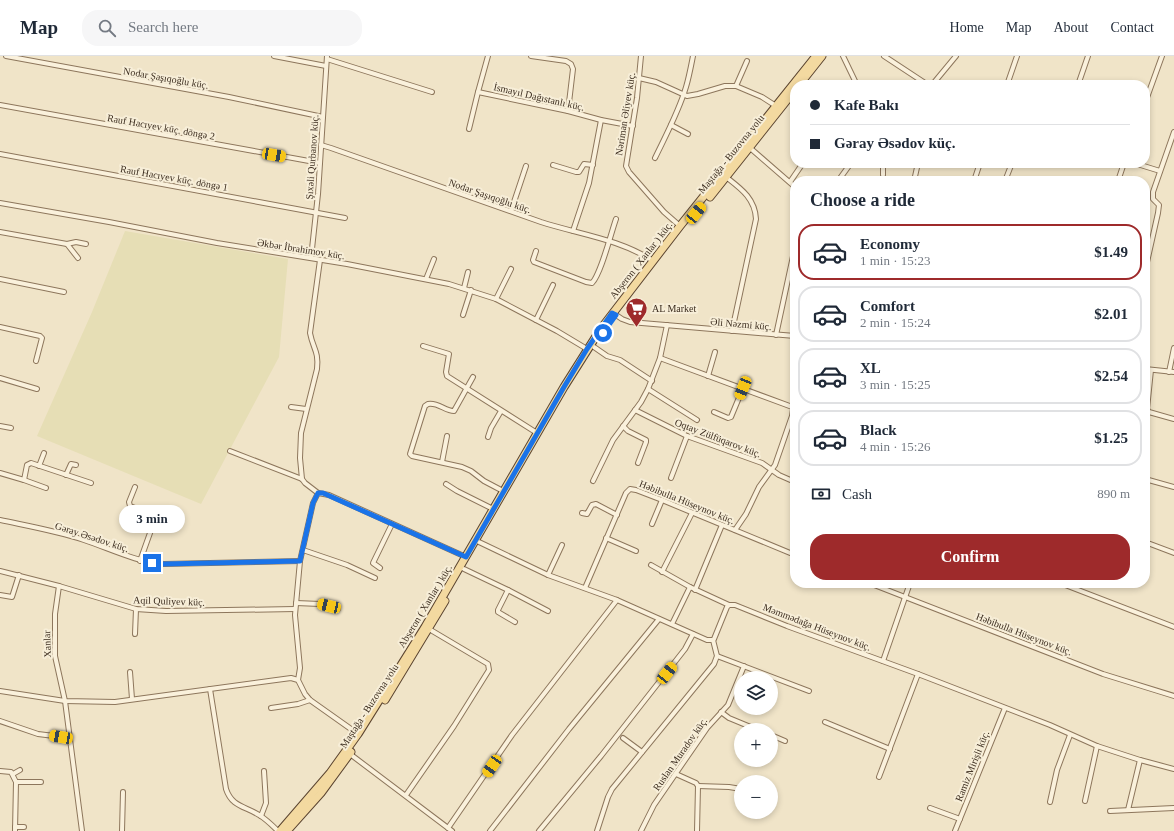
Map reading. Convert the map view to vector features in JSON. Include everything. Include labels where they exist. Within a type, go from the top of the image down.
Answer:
[{"type":"main road","name":"Abşeron ( Xanlar ) küç.","points":[[797,80],[816,56]]},
{"type":"main road","points":[[803,80],[822,56]]},
{"type":"main road","name":"Abşeron ( Xanlar ) küç.","points":[[614,314],[653,260],[790,88]]},
{"type":"main road","name":"Maştağa - Buzovna yolu","points":[[287,831],[321,793],[429,629],[590,348],[614,314],[790,96]]},
{"type":"main road","name":"Abşeron ( Xanlar ) küç.","points":[[279,831],[317,790],[348,753],[358,734],[425,627],[537,433],[590,348]]},
{"type":"street","name":"Nodar Şaşıqoğlu küç.","points":[[6,56],[229,97],[323,117]]},
{"type":"street","points":[[274,56],[326,66]]},
{"type":"street","name":"İsmayıl Dağıstanlı küç.","points":[[488,56],[478,92],[633,126]]},
{"type":"street","points":[[531,56],[566,61],[571,64],[573,69],[568,111]]},
{"type":"street","name":"Nəriman Əliyev küç.","points":[[641,56],[633,126],[626,162],[627,169],[664,212],[680,226]]},
{"type":"street","points":[[655,158],[671,125],[683,95],[688,81],[693,56]]},
{"type":"street","points":[[842,56],[854,80]]},
{"type":"street","points":[[884,56],[920,80]]},
{"type":"street","points":[[936,80],[956,56]]},
{"type":"street","points":[[1008,80],[1017,56]]},
{"type":"street","points":[[1079,80],[1088,56]]},
{"type":"street","points":[[1150,90],[1162,56]]},
{"type":"street","name":"Şıxəli Qurbanov küç.","points":[[311,258],[320,163],[327,58]]},
{"type":"street","points":[[327,58],[432,92]]},
{"type":"street","points":[[736,86],[746,61]]},
{"type":"street","points":[[639,78],[656,82],[683,95],[698,94],[725,86],[736,86],[762,97],[776,106]]},
{"type":"street","points":[[469,128],[478,92]]},
{"type":"street","name":"Rauf Hacıyev küç. döngə 2","points":[[0,105],[320,163]]},
{"type":"street","points":[[573,231],[589,182],[601,120]]},
{"type":"street","points":[[671,125],[688,134]]},
{"type":"street","points":[[1150,249],[1158,213],[1158,205],[1153,199],[1153,192],[1174,132]]},
{"type":"street","name":"Nodar Şaşıqoğlu küç.","points":[[321,145],[511,212],[633,249],[653,260]]},
{"type":"street","points":[[749,147],[790,182]]},
{"type":"street","name":"Rauf Hacıyev küç. döngə 1","points":[[0,154],[345,218]]},
{"type":"street","points":[[553,165],[579,172],[584,164],[593,165]]},
{"type":"street","points":[[511,212],[526,166]]},
{"type":"street","points":[[883,168],[883,175]]},
{"type":"street","points":[[1150,168],[1160,171]]},
{"type":"street","points":[[726,176],[751,199],[756,213],[732,331]]},
{"type":"street","name":"Əkbər İbrahimov küç.","points":[[0,203],[217,243],[426,279],[464,288],[496,299],[567,337],[607,356],[620,360],[652,381]]},
{"type":"street","points":[[536,251],[533,260],[534,262],[592,283],[596,277],[616,219]]},
{"type":"street","points":[[0,232],[67,244],[72,242],[86,244]]},
{"type":"street","points":[[67,244],[78,258]]},
{"type":"street","points":[[302,479],[300,442],[306,409],[317,370],[318,360],[310,333],[320,260]]},
{"type":"street","points":[[426,279],[434,260]]},
{"type":"street","points":[[496,299],[511,269]]},
{"type":"street","points":[[776,335],[790,270]]},
{"type":"street","points":[[464,288],[468,272]]},
{"type":"street","points":[[0,279],[64,292]]},
{"type":"street","points":[[536,320],[553,285]]},
{"type":"street","points":[[463,315],[471,290]]},
{"type":"street","name":"Əli Nəzmi küç.","points":[[614,314],[622,320],[630,322],[790,336]]},
{"type":"street","points":[[594,481],[613,440],[635,410],[652,381],[660,358],[667,325]]},
{"type":"street","points":[[0,327],[40,336],[42,338],[36,361]]},
{"type":"street","points":[[423,346],[449,354],[446,374],[537,433]]},
{"type":"street","points":[[1150,380],[1151,370],[1172,372],[1174,348]]},
{"type":"street","points":[[708,376],[715,352]]},
{"type":"street","points":[[660,358],[790,406]]},
{"type":"street","points":[[473,377],[454,411],[451,412],[434,403],[425,406],[410,454],[412,456],[466,469],[503,491]]},
{"type":"street","points":[[0,378],[37,389]]},
{"type":"street","points":[[714,412],[728,418],[730,417],[743,388]]},
{"type":"street","points":[[648,389],[697,420]]},
{"type":"street","points":[[291,407],[306,409]]},
{"type":"street","name":"Oqtay Zülfüqarov küç.","points":[[635,410],[687,436],[762,464],[779,475],[790,480]]},
{"type":"street","points":[[488,437],[502,411]]},
{"type":"street","points":[[1150,412],[1174,419]]},
{"type":"street","points":[[734,530],[746,514],[759,487],[773,470],[790,422]]},
{"type":"street","points":[[0,426],[11,428]]},
{"type":"street","points":[[623,426],[628,431],[646,440],[638,463]]},
{"type":"street","points":[[442,462],[447,436]]},
{"type":"street","points":[[671,478],[687,436]]},
{"type":"street","points":[[230,451],[302,479],[318,493],[329,495],[466,557]]},
{"type":"street","points":[[38,466],[44,453]]},
{"type":"street","points":[[24,480],[28,464],[91,483]]},
{"type":"street","points":[[66,475],[71,464],[76,465]]},
{"type":"street","points":[[0,473],[46,488]]},
{"type":"street","points":[[1150,481],[1174,488]]},
{"type":"street","points":[[446,484],[493,509]]},
{"type":"street","points":[[135,487],[129,502],[130,506],[155,516],[140,561]]},
{"type":"street","name":"Həbibulla Hüseynov küç.","points":[[585,588],[626,492],[630,489],[662,500],[790,553]]},
{"type":"street","points":[[318,493],[313,503],[300,561],[295,624],[300,668],[298,680],[305,694],[310,700],[358,734]]},
{"type":"street","points":[[652,524],[662,500]]},
{"type":"street","points":[[582,514],[587,514],[592,505],[596,504],[617,515]]},
{"type":"street","points":[[662,572],[692,513]]},
{"type":"street","name":"Gəray Əsədov küç.","points":[[0,520],[83,540],[140,561],[164,564],[300,561]]},
{"type":"street","points":[[380,568],[373,563],[392,524]]},
{"type":"street","points":[[695,590],[722,525]]},
{"type":"street","points":[[606,538],[636,551]]},
{"type":"street","points":[[479,542],[548,575],[618,600],[707,640],[713,640]]},
{"type":"street","points":[[1150,544],[1174,553]]},
{"type":"street","points":[[548,575],[562,545]]},
{"type":"street","points":[[303,550],[347,565],[375,578]]},
{"type":"street","name":"Məmmədağa Hüseynov küç.","points":[[651,565],[695,590],[729,605],[746,609],[787,626],[918,674],[1097,746],[1174,769]]},
{"type":"street","points":[[464,569],[548,611]]},
{"type":"street","name":"Aqil Quliyev küç.","points":[[0,571],[59,586],[136,609],[166,611],[296,609]]},
{"type":"street","points":[[0,594],[12,597],[19,576]]},
{"type":"street","name":"Xanlar","points":[[59,586],[55,614],[55,656],[65,701],[82,831]]},
{"type":"street","points":[[672,624],[690,587]]},
{"type":"street","name":"Həbibulla Hüseynov küç.","points":[[882,588],[1103,674],[1174,696]]},
{"type":"street","points":[[883,661],[908,588]]},
{"type":"street","points":[[1073,588],[1174,627]]},
{"type":"street","points":[[508,590],[498,612],[514,622]]},
{"type":"street","points":[[348,753],[406,795],[450,830],[512,735],[618,600]]},
{"type":"street","points":[[296,603],[320,604],[338,609]]},
{"type":"street","points":[[597,831],[610,793],[714,664],[717,656],[713,640],[729,605]]},
{"type":"street","points":[[135,634],[136,609]]},
{"type":"street","points":[[490,831],[568,729],[659,619]]},
{"type":"street","points":[[406,795],[454,726],[489,670],[488,664],[429,629]]},
{"type":"street","points":[[539,831],[681,655],[689,644],[693,634]]},
{"type":"street","points":[[717,656],[809,691]]},
{"type":"street","name":"Ruslan Muradov küç.","points":[[641,831],[654,805],[707,728],[731,699],[744,666]]},
{"type":"street","points":[[130,672],[132,699]]},
{"type":"street","points":[[879,777],[918,674]]},
{"type":"street","points":[[0,691],[65,701],[103,702],[287,678],[298,680]]},
{"type":"street","points":[[210,689],[228,797],[237,804],[261,816],[279,831]]},
{"type":"street","points":[[271,708],[298,704],[310,700]]},
{"type":"street","name":"Ramiz Mirişli küç.","points":[[955,831],[1005,708]]},
{"type":"street","points":[[721,712],[728,718],[740,723]]},
{"type":"street","points":[[0,721],[38,734],[70,738]]},
{"type":"street","points":[[825,722],[890,749]]},
{"type":"street","points":[[1050,802],[1057,770],[1070,735]]},
{"type":"street","points":[[623,738],[642,752]]},
{"type":"street","points":[[778,738],[785,741]]},
{"type":"street","points":[[1085,801],[1097,746]]},
{"type":"street","points":[[1128,810],[1140,760]]},
{"type":"street","points":[[13,774],[20,770]]},
{"type":"street","points":[[0,771],[8,771],[13,774],[16,782],[15,829],[24,827]]},
{"type":"street","points":[[261,816],[266,804],[264,771]]},
{"type":"street","points":[[676,774],[696,783],[698,786],[734,788]]},
{"type":"street","points":[[16,782],[41,782]]},
{"type":"street","points":[[697,831],[698,786]]},
{"type":"street","points":[[122,831],[123,792]]},
{"type":"street","points":[[930,808],[960,819]]},
{"type":"street","points":[[1110,811],[1174,808]]},
{"type":"shaded area","points":[[125,231],[288,259],[279,357],[201,504],[37,436],[92,312]]},
{"type":"place","name":"AL Market","points":[[637,328]]},
{"type":"route","points":[[152,563],[300,561],[313,503],[318,493],[329,495],[392,524],[450,548],[466,557],[587,349],[612,313],[616,315],[603,333]]}]
